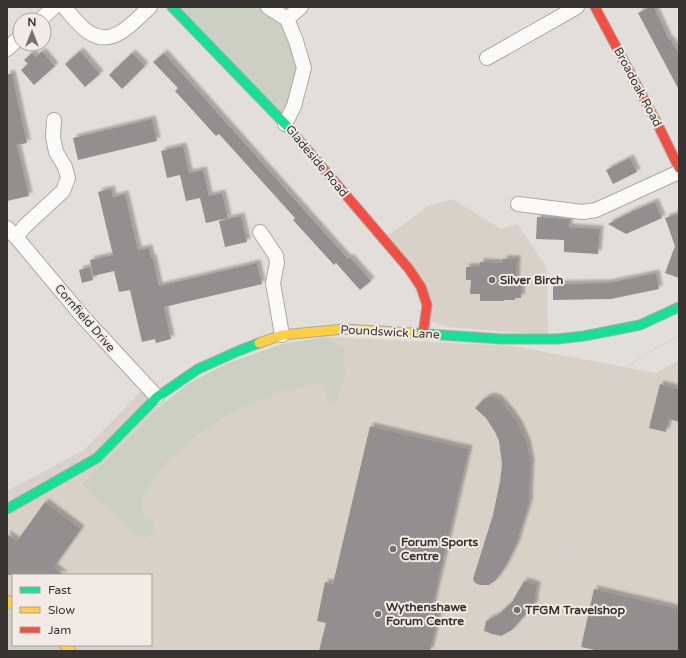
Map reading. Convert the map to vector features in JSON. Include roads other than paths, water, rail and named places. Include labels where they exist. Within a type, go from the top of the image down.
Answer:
[{"type":"street","points":[[64,7],[89,33],[97,37],[106,38],[115,36],[125,29],[150,7]]},
{"type":"street","name":"Gladeside Road","points":[[172,7],[285,124],[409,269],[421,288],[427,305],[424,334]]},
{"type":"street","points":[[268,7],[287,19],[296,41],[304,68],[294,106],[285,124]]},
{"type":"street","points":[[287,19],[301,7]]},
{"type":"street","points":[[487,58],[577,7]]},
{"type":"street","name":"Broadoak Road","points":[[595,7],[659,127],[679,168]]},
{"type":"street","name":"Cornfield Drive","points":[[54,120],[53,137],[56,152],[65,167],[68,178],[63,191],[25,226],[11,233],[83,317],[157,397]]},
{"type":"street","points":[[518,204],[583,212],[596,210],[679,172]]},
{"type":"street","points":[[260,232],[276,256],[277,263],[273,283],[282,335]]},
{"type":"street","name":"Poundswick Lane","points":[[7,509],[97,458],[157,397],[198,369],[238,351],[282,335],[344,329],[500,339],[557,339],[584,336],[640,325],[679,307]]},
{"type":"tram line","points":[[542,651],[597,414],[607,391],[622,372],[637,360],[645,354],[679,336]]},
{"type":"place","name":"Silver Birch","points":[[492,280]]},
{"type":"place","name":"Forum Sports Centre","points":[[393,549]]},
{"type":"place","name":"TFGM Travelshop","points":[[517,610]]},
{"type":"place","name":"Wythenshawe Forum Centre","points":[[378,614]]}]
